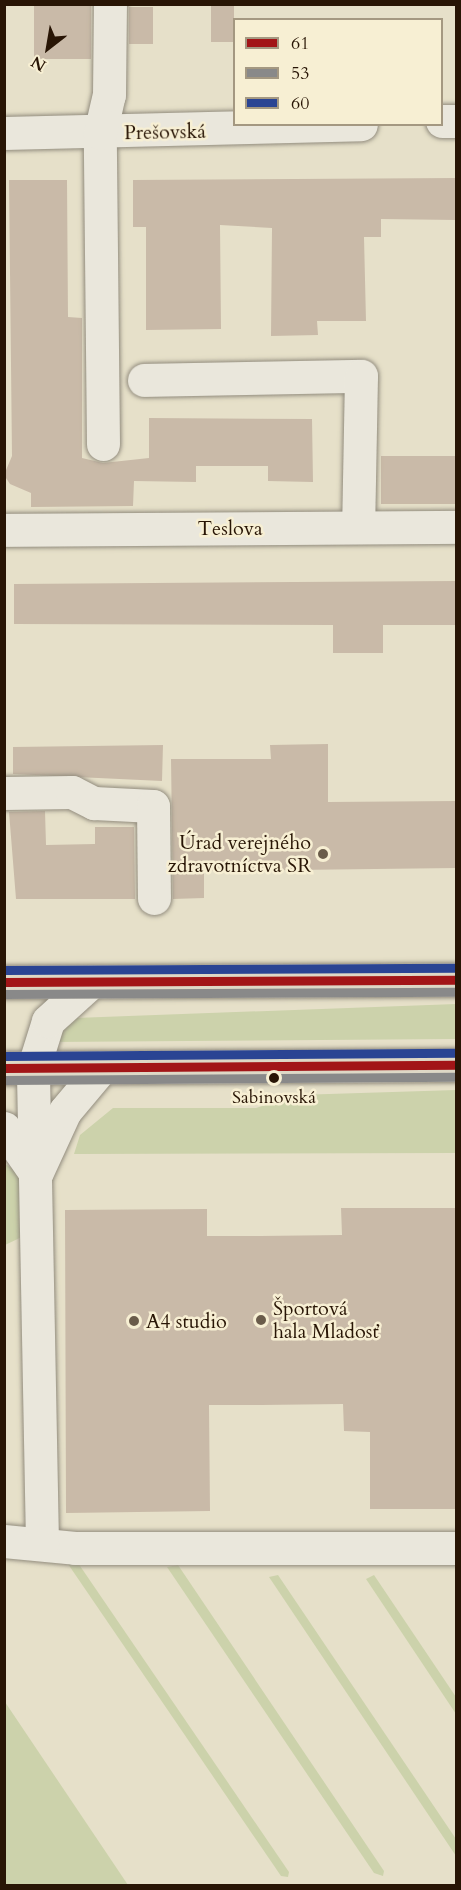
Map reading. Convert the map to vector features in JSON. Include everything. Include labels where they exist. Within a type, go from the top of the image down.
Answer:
[{"type":"main road","points":[[4,982],[456,980]]},
{"type":"main road","points":[[19,1069],[456,1065]]},
{"type":"street","points":[[103,444],[100,133],[109,95],[110,4]]},
{"type":"street","name":"Prešovská","points":[[4,134],[303,126]]},
{"type":"street","points":[[144,380],[361,376],[358,527]]},
{"type":"street","name":"Teslova","points":[[4,530],[456,527]]},
{"type":"street","points":[[4,793],[72,792],[94,803],[153,806],[154,898]]},
{"type":"street","points":[[42,1543],[36,1174],[19,1069],[48,1021],[91,982]]},
{"type":"street","points":[[36,1174],[65,1111],[102,1067]]},
{"type":"street","points":[[4,1128],[36,1174]]},
{"type":"street","points":[[4,1541],[75,1548],[456,1548]]},
{"type":"green space","points":[[456,1004],[456,1039],[50,1042],[75,1018]]},
{"type":"green space","points":[[456,1090],[456,1153],[74,1154],[80,1135],[113,1108],[256,1108],[297,1095]]},
{"type":"green space","points":[[5,1164],[28,1178],[26,1235],[5,1245]]},
{"type":"green space","points":[[76,1560],[289,1872],[288,1877],[281,1876],[68,1564]]},
{"type":"green space","points":[[178,1565],[384,1871],[383,1876],[374,1873],[167,1567]]},
{"type":"green space","points":[[278,1575],[456,1839],[456,1856],[269,1577]]},
{"type":"green space","points":[[374,1575],[456,1697],[456,1714],[366,1579]]},
{"type":"green space","points":[[5,1702],[128,1885],[5,1885]]},
{"type":"building","points":[[34,4],[91,4],[91,59],[34,59]]},
{"type":"building","points":[[211,4],[234,4],[233,42],[211,42]]},
{"type":"building","points":[[129,7],[153,7],[153,44],[129,44]]},
{"type":"building","points":[[456,178],[456,220],[381,219],[381,237],[364,237],[366,321],[317,321],[318,335],[271,336],[272,228],[220,225],[221,329],[146,330],[146,227],[133,227],[133,180]]},
{"type":"building","points":[[9,180],[67,180],[68,317],[82,318],[82,458],[103,463],[149,458],[149,418],[312,419],[313,482],[268,481],[268,466],[196,466],[196,482],[134,481],[133,506],[31,507],[31,493],[10,484],[4,475],[12,456]]},
{"type":"building","points":[[381,456],[456,456],[456,504],[381,504]]},
{"type":"building","points":[[456,581],[456,625],[383,625],[383,653],[333,653],[333,625],[14,624],[14,584]]},
{"type":"building","points":[[328,744],[328,802],[456,801],[456,868],[204,871],[204,898],[173,899],[171,759],[271,759],[270,745]]},
{"type":"building","points":[[163,745],[162,781],[13,774],[13,747]]},
{"type":"building","points":[[45,811],[46,845],[95,844],[95,827],[134,827],[135,899],[16,899],[9,812]]},
{"type":"building","name":"Športová hala Mladosť","points":[[341,1208],[456,1208],[456,1509],[370,1509],[370,1432],[344,1431],[343,1404],[209,1405],[210,1511],[66,1513],[65,1210],[207,1209],[207,1236],[260,1236],[342,1235]]},
{"type":"transit line","name":"60","points":[[4,970],[456,968]]},
{"type":"transit line","name":"61","points":[[4,982],[456,980]]},
{"type":"transit line","name":"53","points":[[4,994],[456,992]]},
{"type":"transit line","name":"60","points":[[4,1056],[456,1053]]},
{"type":"transit line","name":"61","points":[[4,1068],[456,1065]]},
{"type":"transit line","name":"53","points":[[4,1080],[456,1077]]},
{"type":"place","name":"Úrad verejného zdravotníctva SR","points":[[323,854]]},
{"type":"place","name":"Sabinovská","points":[[274,1078]]},
{"type":"place","name":"Športová hala Mladosť","points":[[261,1320]]},
{"type":"place","name":"A4 studio","points":[[134,1321]]}]
